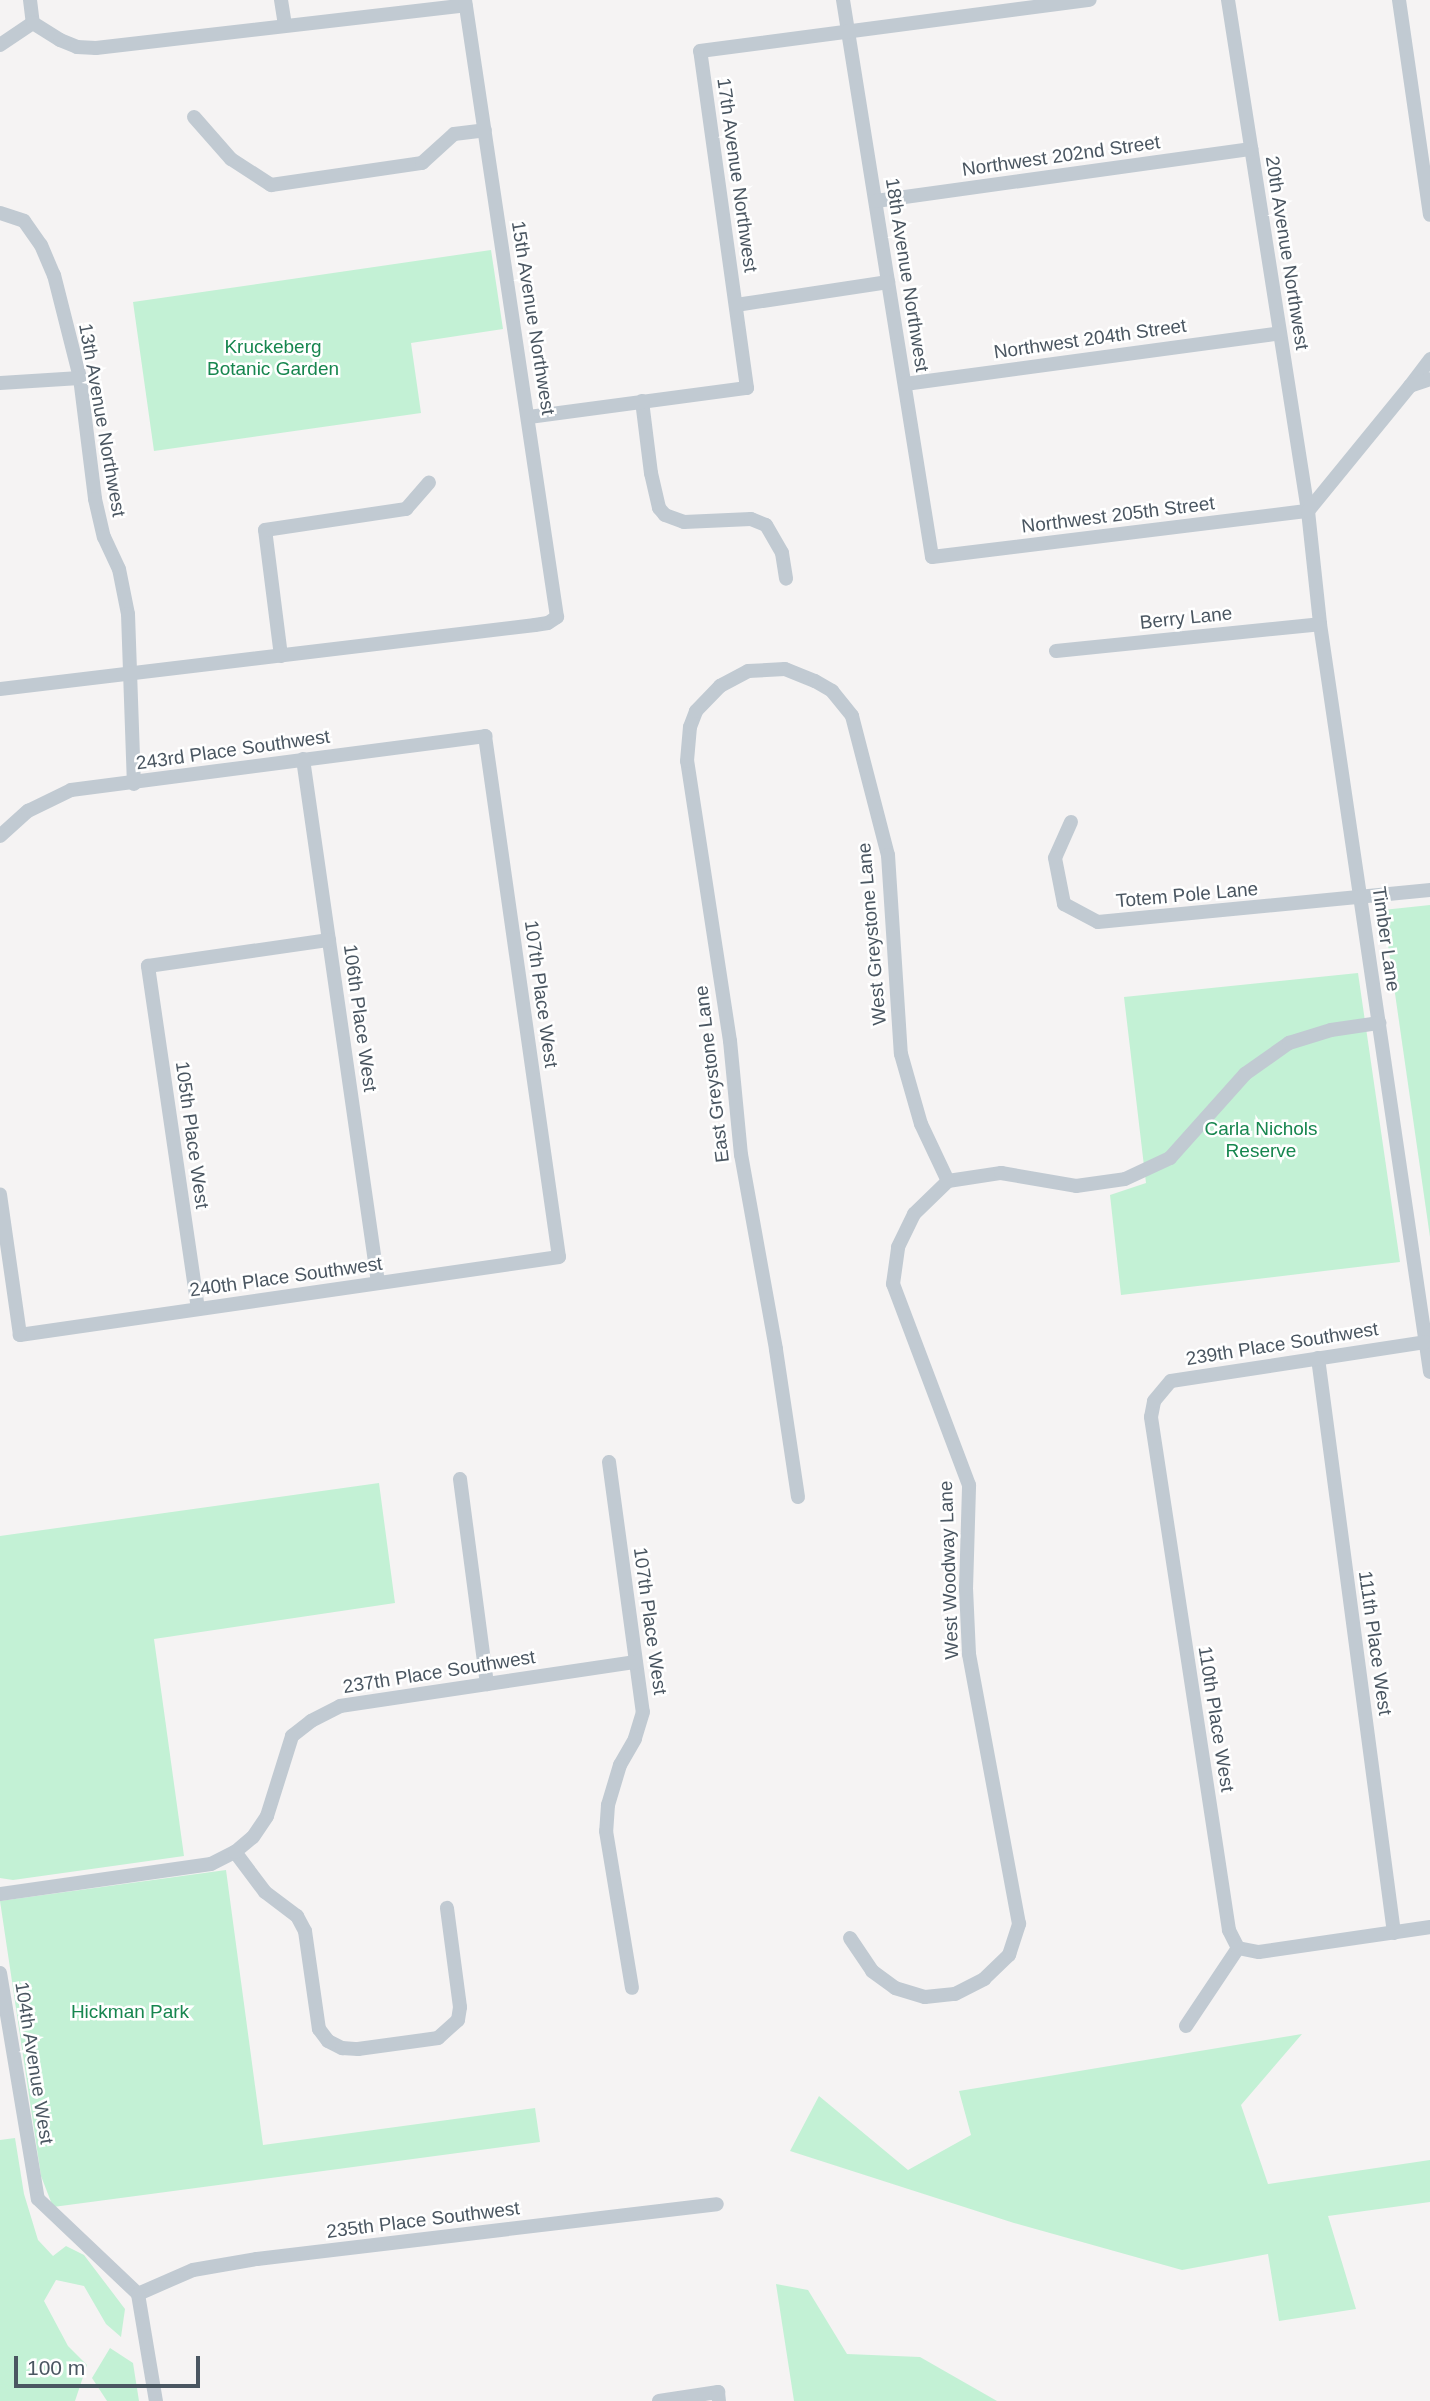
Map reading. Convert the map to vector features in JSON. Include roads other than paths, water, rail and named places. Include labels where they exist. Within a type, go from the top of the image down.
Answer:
[{"type":"street","points":[[30,0],[33,23]]},
{"type":"street","points":[[281,0],[285,25]]},
{"type":"street","name":"18th Avenue Northwest","points":[[844,0],[932,557]]},
{"type":"street","points":[[849,32],[1090,0]]},
{"type":"street","name":"20th Avenue Northwest","points":[[1228,0],[1308,511]]},
{"type":"street","points":[[1399,0],[1430,215]]},
{"type":"street","points":[[33,23],[77,47],[96,48],[465,2]]},
{"type":"street","name":"15th Avenue Northwest","points":[[281,656],[548,624],[557,617],[465,2]]},
{"type":"street","points":[[0,45],[33,23]]},
{"type":"street","name":"17th Avenue Northwest","points":[[736,305],[700,51],[849,32]]},
{"type":"street","points":[[194,117],[231,159],[271,185],[422,163],[454,134],[485,130]]},
{"type":"street","name":"Northwest 202nd Street","points":[[876,201],[1251,149]]},
{"type":"street","name":"13th Avenue Northwest","points":[[0,213],[24,220],[41,245],[54,275],[80,378],[95,499],[104,537],[119,569],[128,614],[129,674]]},
{"type":"street","points":[[529,417],[747,388],[736,305],[888,282]]},
{"type":"street","name":"Northwest 204th Street","points":[[905,384],[1280,333]]},
{"type":"street","points":[[1308,511],[1430,359]]},
{"type":"street","points":[[0,383],[80,378]]},
{"type":"street","points":[[1410,386],[1430,379]]},
{"type":"street","points":[[642,401],[659,508],[665,515],[684,522],[751,519],[766,525],[782,553],[786,579]]},
{"type":"street","points":[[0,690],[281,656],[265,530],[406,509],[429,483]]},
{"type":"street","name":"Northwest 205th Street","points":[[932,557],[1308,511]]},
{"type":"street","name":"Timber Lane","points":[[1308,511],[1320,624],[1430,1372]]},
{"type":"street","name":"Berry Lane","points":[[1056,651],[1320,624]]},
{"type":"street","name":"West Greystone Lane","points":[[748,671],[785,669],[814,681],[832,691],[852,716],[888,855],[901,1054],[921,1124],[948,1181]]},
{"type":"street","name":"East Greystone Lane","points":[[748,671],[720,685],[696,711],[690,727],[687,761],[730,1041],[741,1155],[776,1349],[798,1497]]},
{"type":"street","points":[[129,674],[134,783]]},
{"type":"street","name":"243rd Place Southwest","points":[[0,836],[28,811],[71,790],[485,736]]},
{"type":"street","name":"107th Place West","points":[[485,736],[559,1257]]},
{"type":"street","name":"106th Place West","points":[[303,760],[379,1283]]},
{"type":"street","name":"Totem Pole Lane","points":[[1071,822],[1055,858],[1064,904],[1098,922],[1360,898]]},
{"type":"street","points":[[1360,898],[1430,890]]},
{"type":"street","name":"105th Place West","points":[[198,1309],[148,966],[329,940]]},
{"type":"street","points":[[948,1181],[1001,1173],[1076,1186],[1125,1179],[1170,1158],[1245,1074],[1289,1043],[1331,1030],[1379,1023]]},
{"type":"street","name":"West Woodway Lane","points":[[850,1938],[872,1971],[895,1988],[925,1997],[956,1994],[984,1979],[1009,1955],[1019,1924],[969,1654],[966,1590],[969,1485],[893,1284],[898,1247],[914,1214],[948,1181]]},
{"type":"street","points":[[0,1194],[6,1278]]},
{"type":"street","name":"240th Place Southwest","points":[[6,1278],[20,1335],[559,1257]]},
{"type":"street","points":[[1414,1262],[1430,1260]]},
{"type":"street","name":"239th Place Southwest","points":[[1154,1401],[1171,1381],[1426,1342]]},
{"type":"street","name":"111th Place West","points":[[1318,1358],[1394,1933]]},
{"type":"street","name":"110th Place West","points":[[1154,1401],[1150,1418],[1229,1930],[1238,1948]]},
{"type":"street","name":"107th Place West","points":[[608,1462],[643,1712],[635,1739],[620,1765],[608,1805],[606,1831],[632,1988]]},
{"type":"street","points":[[460,1479],[487,1684]]},
{"type":"street","name":"237th Place Southwest","points":[[0,1894],[211,1864],[235,1852],[253,1837],[267,1816],[292,1736],[311,1721],[340,1706],[636,1662]]},
{"type":"street","points":[[235,1852],[265,1892],[298,1916],[304,1931],[319,2029],[328,2040],[342,2048],[358,2049],[438,2038],[458,2020],[460,2007],[447,1908]]},
{"type":"street","points":[[1186,2026],[1238,1948],[1259,1952],[1430,1927]]},
{"type":"street","name":"104th Avenue West","points":[[0,1973],[38,2199],[138,2294]]},
{"type":"street","name":"235th Place Southwest","points":[[138,2294],[192,2270],[257,2259],[717,2204]]},
{"type":"street","points":[[138,2294],[156,2401]]},
{"type":"street","points":[[659,2401],[719,2397]]},
{"type":"park label","name":"Kruckeberg Botanic Garden","points":[[273,358]]},
{"type":"park label","name":"Carla Nichols Reserve","points":[[1261,1140]]},
{"type":"park label","name":"Hickman Park","points":[[130,2012]]}]
